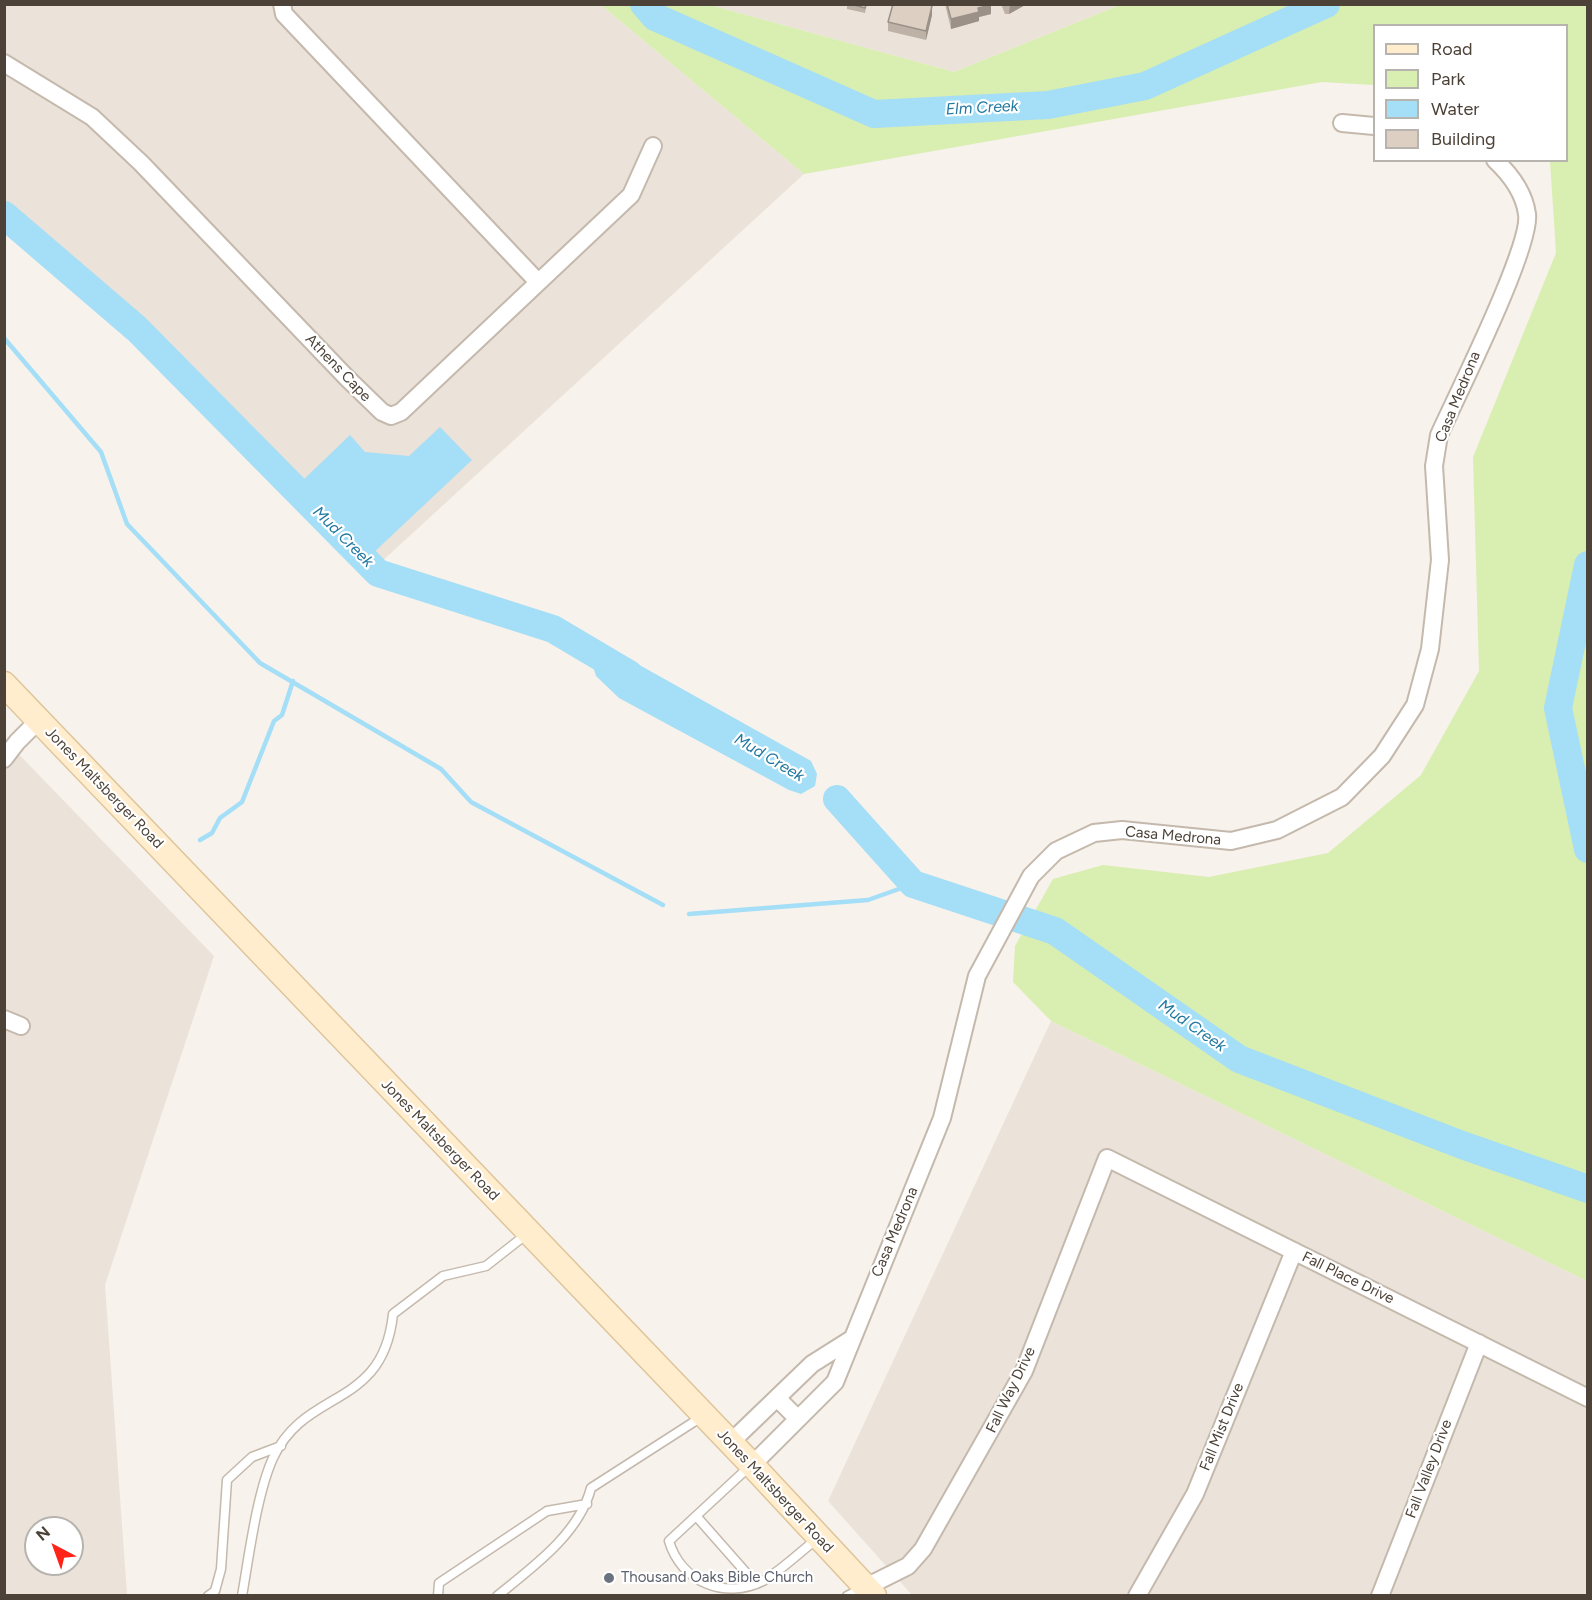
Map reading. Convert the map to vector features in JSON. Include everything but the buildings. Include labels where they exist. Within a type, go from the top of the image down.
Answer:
[{"type":"main road","name":"Jones Maltsberger Road","points":[[4,684],[752,1465],[818,1537],[862,1593]]},
{"type":"street","points":[[282,4],[284,14],[538,282]]},
{"type":"street","name":"Athens Cape","points":[[4,63],[92,117],[141,164],[382,412],[391,416],[401,412],[631,195],[653,146]]},
{"type":"street","points":[[1342,123],[1373,126]]},
{"type":"street","name":"Casa Medrona","points":[[752,1465],[835,1382],[850,1340],[942,1118],[977,976],[1031,876],[1056,851],[1094,833],[1122,831],[1230,841],[1277,830],[1342,797],[1382,756],[1415,705],[1430,649],[1440,560],[1434,466],[1439,435],[1521,251],[1528,216],[1513,177],[1497,162]]},
{"type":"street","points":[[4,759],[39,720]]},
{"type":"street","points":[[4,1019],[21,1026]]},
{"type":"street","name":"Fall Place Drive","points":[[1107,1158],[1587,1398]]},
{"type":"street","name":"Fall Way Drive","points":[[862,1593],[908,1566],[923,1549],[997,1422],[1024,1371],[1107,1158]]},
{"type":"street","name":"Fall Mist Drive","points":[[1137,1596],[1195,1494],[1294,1251]]},
{"type":"street","points":[[730,1443],[812,1364],[850,1340]]},
{"type":"street","name":"Fall Valley Drive","points":[[1380,1596],[1479,1343]]},
{"type":"street","points":[[777,1398],[798,1419]]},
{"type":"lane","points":[[242,1596],[260,1506],[273,1457],[281,1446],[306,1416],[357,1387],[377,1367],[390,1338],[393,1314],[443,1276],[486,1266],[528,1233]]},
{"type":"lane","points":[[498,1596],[529,1571],[566,1534],[586,1504],[591,1488],[704,1415]]},
{"type":"lane","points":[[208,1596],[214,1591],[221,1569],[227,1480],[252,1457],[281,1446]]},
{"type":"lane","points":[[752,1465],[669,1541],[673,1556],[693,1580],[727,1592],[762,1582],[818,1537]]},
{"type":"lane","points":[[438,1596],[439,1583],[548,1511],[586,1504]]},
{"type":"lane","points":[[697,1516],[756,1584]]},
{"type":"shaded area","points":[[5,4],[601,5],[804,174],[379,564],[132,315],[5,201]]},
{"type":"shaded area","points":[[710,5],[1120,5],[954,72]]},
{"type":"shaded area","points":[[4,739],[214,956],[105,1285],[127,1595],[5,1595]]},
{"type":"shaded area","points":[[1051,1021],[1587,1281],[1587,1595],[912,1595],[828,1501]]},
{"type":"green space","points":[[601,5],[710,5],[954,72],[1120,5],[1587,5],[1587,1281],[1051,1021],[1013,982],[1015,946],[1053,879],[1103,865],[1209,877],[1328,853],[1421,775],[1479,671],[1473,457],[1556,253],[1550,162],[1568,162],[1568,24],[1373,24],[1373,85],[1322,82],[804,174]]},
{"type":"water","points":[[440,427],[472,460],[371,555],[299,484],[350,435],[365,452],[409,456]]},
{"type":"water","points":[[600,649],[618,653],[811,761],[817,774],[815,786],[801,794],[789,790],[619,698],[596,676],[592,663]]},
{"type":"waterway","name":"Elm Creek","points":[[644,4],[655,17],[874,114],[1048,105],[1145,86],[1326,4]]},
{"type":"waterway","name":"Mud Creek","points":[[4,215],[137,329],[378,573],[553,629],[629,674]]},
{"type":"waterway","points":[[4,338],[101,452],[127,524],[260,663],[441,769],[471,802],[663,905]]},
{"type":"waterway","name":"Elm Creek","points":[[1588,565],[1558,708],[1588,849]]},
{"type":"waterway","points":[[200,840],[212,833],[220,818],[242,802],[274,721],[282,715],[293,681]]},
{"type":"waterway","name":"Mud Creek","points":[[837,799],[913,884],[1055,931],[1239,1059],[1462,1145],[1588,1189]]},
{"type":"waterway","points":[[689,914],[868,900],[913,884]]},
{"type":"place","name":"Thousand Oaks Bible Church","points":[[609,1578]]}]
